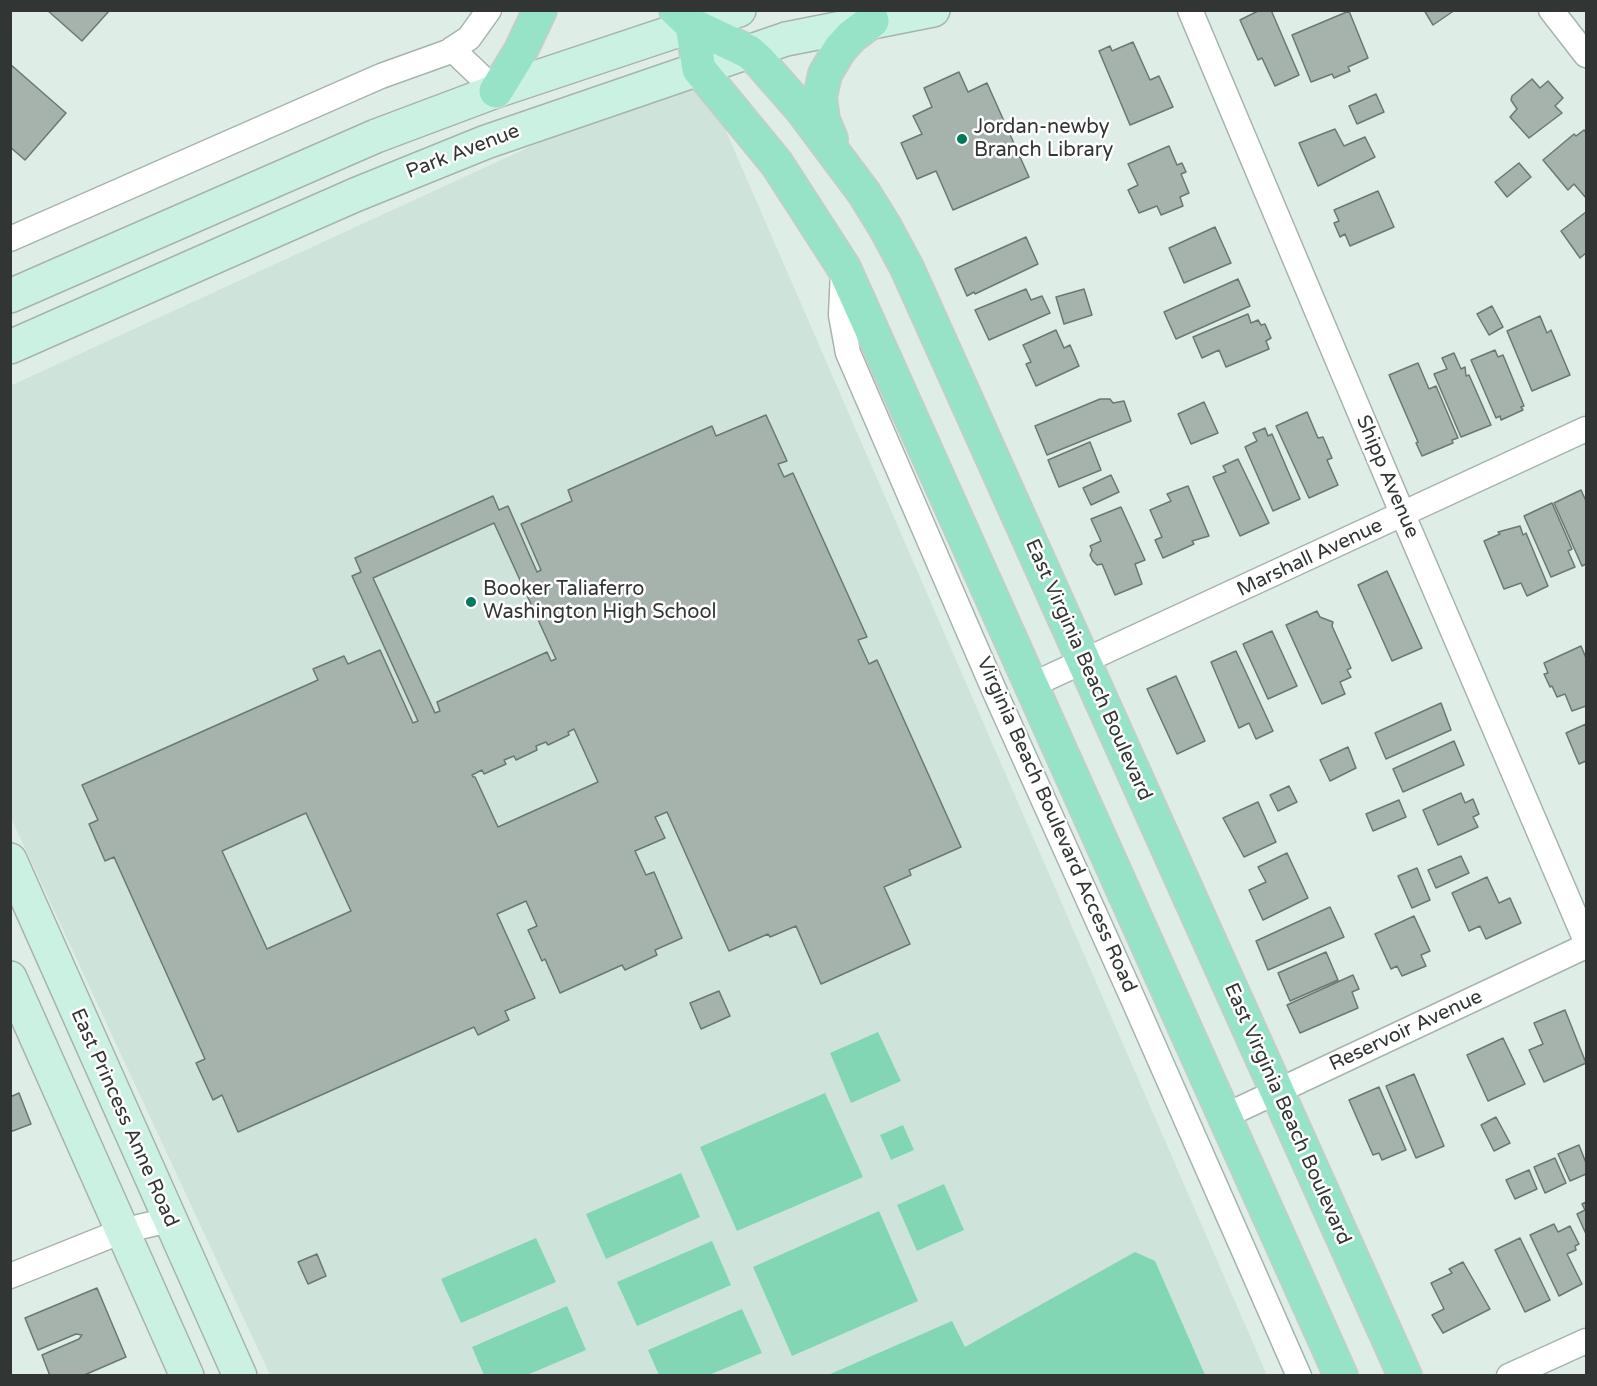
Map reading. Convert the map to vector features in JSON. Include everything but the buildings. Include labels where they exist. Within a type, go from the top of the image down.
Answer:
[{"type":"main road","points":[[496,91],[521,50],[540,10]]},
{"type":"main road","points":[[10,296],[376,136],[684,18],[739,10]]},
{"type":"main road","name":"Park Avenue","points":[[10,347],[355,195],[475,146],[786,39],[933,10]]},
{"type":"main road","points":[[684,18],[699,69],[777,164],[844,268],[1341,1376]]},
{"type":"main road","name":"East Virginia Beach Boulevard","points":[[684,18],[748,52],[802,110],[842,163],[885,227],[907,268],[1405,1376]]},
{"type":"main road","points":[[842,163],[823,120],[820,97],[825,74],[840,50],[852,36],[872,21]]},
{"type":"main road","name":"East Princess Anne Road","points":[[10,860],[240,1376]]},
{"type":"main road","points":[[10,978],[187,1376]]},
{"type":"street","points":[[10,239],[381,76],[452,49],[469,38],[489,10]]},
{"type":"street","name":"Shipp Avenue","points":[[1190,10],[1403,515],[1587,941]]},
{"type":"street","points":[[1551,10],[1587,55]]},
{"type":"street","points":[[452,49],[496,91]]},
{"type":"street","name":"Virginia Beach Boulevard Access Road","points":[[844,268],[841,315],[848,353],[994,690],[1299,1376]]},
{"type":"street","name":"Marshall Avenue","points":[[1032,685],[1587,429]]},
{"type":"street","name":"Reservoir Avenue","points":[[1225,1116],[1587,946]]},
{"type":"street","points":[[10,1276],[122,1231],[169,1220]]},
{"type":"street","points":[[1509,1376],[1587,1341]]},
{"type":"shaded area","name":"Booker Taliaferro Washington High School","points":[[699,69],[1267,1375],[270,1375],[11,818],[10,386]]},
{"type":"green space","points":[[878,1032],[901,1081],[851,1103],[830,1053]]},
{"type":"green space","points":[[825,1093],[863,1177],[737,1231],[700,1147]]},
{"type":"green space","points":[[903,1125],[914,1150],[891,1160],[880,1135]]},
{"type":"green space","points":[[681,1173],[700,1217],[606,1259],[586,1214]]},
{"type":"green space","points":[[944,1184],[964,1230],[917,1251],[897,1205]]},
{"type":"green space","points":[[879,1211],[918,1301],[792,1356],[753,1267]]},
{"type":"green space","points":[[536,1238],[556,1282],[461,1323],[441,1279]]},
{"type":"green space","points":[[712,1241],[731,1285],[637,1326],[617,1282]]},
{"type":"green space","points":[[1135,1252],[1155,1261],[1205,1375],[828,1375],[952,1321],[965,1347]]},
{"type":"green space","points":[[567,1306],[586,1350],[527,1375],[484,1375],[472,1347]]},
{"type":"green space","points":[[742,1309],[762,1353],[709,1375],[659,1375],[648,1350]]},
{"type":"place","name":"Jordan-newby Branch Library","points":[[962,139]]},
{"type":"place","name":"Booker Taliaferro Washington High School","points":[[471,602]]}]
